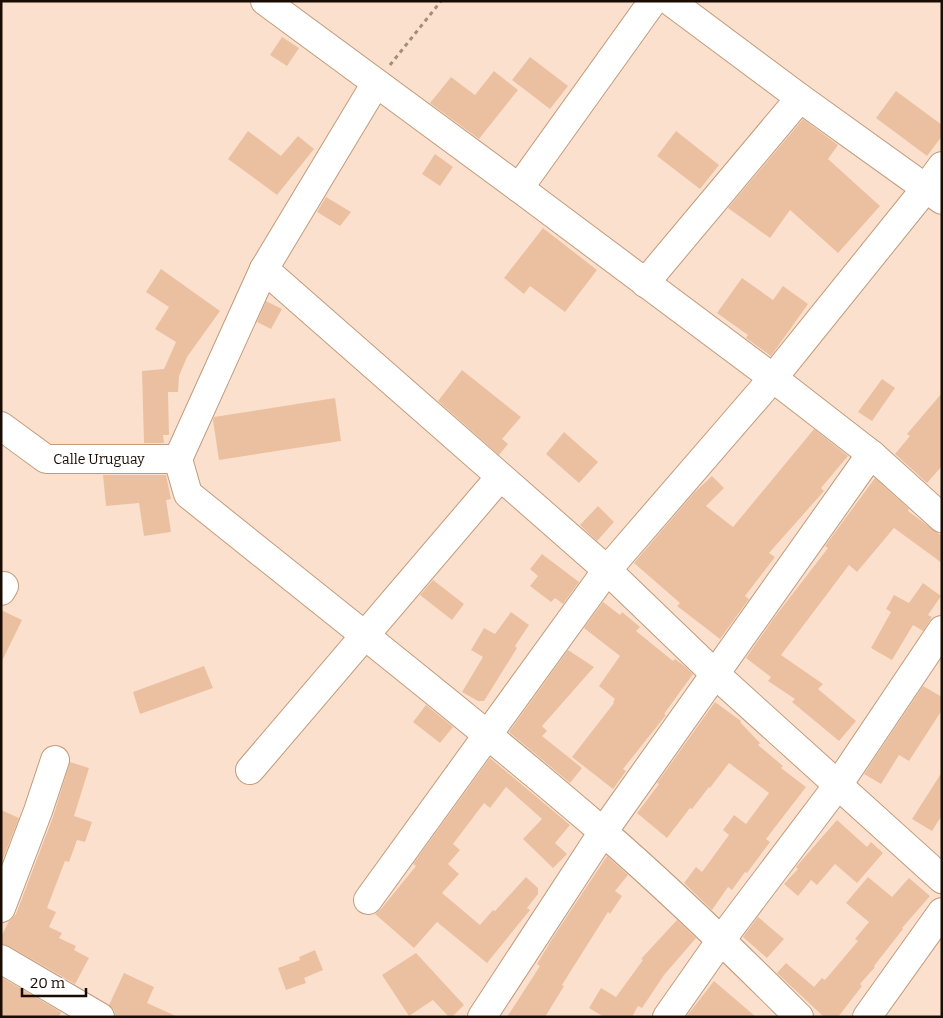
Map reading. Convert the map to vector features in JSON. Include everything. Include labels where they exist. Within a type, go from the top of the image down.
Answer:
[{"type":"street","points":[[265,1],[773,378],[871,454],[942,518]]},
{"type":"street","points":[[519,188],[653,1]]},
{"type":"street","points":[[670,1],[800,98],[934,194]]},
{"type":"street","points":[[376,83],[264,269],[178,459],[188,494],[487,734],[603,832],[722,940],[799,1017]]},
{"type":"street","points":[[645,283],[800,98]]},
{"type":"street","points":[[368,900],[607,570],[934,194],[942,166]]},
{"type":"street","points":[[264,269],[607,570],[714,673],[942,879]]},
{"type":"street","name":"Calle Uruguay","points":[[1,426],[46,458],[178,459]]},
{"type":"street","points":[[482,1017],[603,832],[871,454]]},
{"type":"street","points":[[250,770],[500,477]]},
{"type":"street","points":[[667,1017],[838,785],[942,630]]},
{"type":"street","points":[[1,908],[38,811],[55,760]]},
{"type":"street","points":[[867,1017],[942,912]]},
{"type":"street","points":[[1,959],[100,1017]]},
{"type":"path","points":[[376,83],[441,1]]},
{"type":"building","points":[[282,37],[299,48],[287,66],[270,55]]},
{"type":"building","points":[[530,57],[568,86],[550,109],[512,80]]},
{"type":"building","points":[[494,71],[518,90],[479,139],[430,103],[451,77],[475,95]]},
{"type":"building","points":[[896,91],[942,125],[942,136],[927,156],[876,118]]},
{"type":"building","points":[[803,119],[838,145],[828,159],[880,206],[838,253],[790,210],[770,238],[728,208]]},
{"type":"building","points":[[248,131],[281,156],[298,136],[314,149],[277,195],[228,159]]},
{"type":"building","points":[[676,131],[719,165],[700,189],[657,156]]},
{"type":"building","points":[[435,154],[453,167],[440,186],[422,174]]},
{"type":"building","points":[[326,197],[351,212],[340,226],[317,212]]},
{"type":"building","points":[[543,228],[597,270],[565,312],[530,286],[524,294],[504,278]]},
{"type":"building","points":[[161,269],[220,311],[187,357],[179,376],[178,392],[168,392],[169,435],[163,435],[164,443],[144,443],[142,371],[164,369],[176,342],[155,329],[169,307],[146,292]]},
{"type":"building","points":[[742,278],[773,300],[783,286],[808,304],[771,356],[746,338],[748,335],[717,313]]},
{"type":"building","points":[[266,301],[282,309],[271,329],[257,322]]},
{"type":"building","points":[[462,370],[521,417],[502,439],[508,444],[499,455],[438,401]]},
{"type":"building","points":[[882,379],[895,388],[872,421],[858,412]]},
{"type":"building","points":[[942,393],[942,466],[927,483],[895,454],[910,436],[907,434]]},
{"type":"building","points":[[335,398],[341,441],[219,460],[214,417]]},
{"type":"building","points":[[814,429],[848,456],[821,488],[824,491],[769,553],[775,557],[745,596],[749,599],[720,639],[677,606],[680,603],[634,563],[694,493],[712,476],[724,488],[706,506],[733,527]]},
{"type":"building","points":[[564,432],[598,462],[579,483],[546,454]]},
{"type":"building","points":[[103,475],[166,475],[171,499],[166,500],[171,532],[144,536],[139,503],[106,506]]},
{"type":"building","points":[[875,478],[909,509],[908,511],[942,536],[942,563],[894,528],[857,572],[849,565],[781,655],[823,684],[818,689],[856,721],[839,741],[792,702],[795,699],[768,681],[771,677],[746,658],[828,548],[825,546]]},
{"type":"building","points":[[598,506],[614,522],[597,541],[580,525]]},
{"type":"building","points":[[542,554],[579,582],[563,604],[555,598],[551,602],[530,586],[538,576],[530,569]]},
{"type":"building","points":[[433,580],[464,604],[452,620],[420,595]]},
{"type":"building","points":[[923,583],[941,596],[928,615],[932,617],[923,631],[913,625],[892,660],[871,648],[891,612],[886,609],[894,595],[909,603]]},
{"type":"building","points":[[603,602],[620,615],[622,612],[640,627],[636,631],[673,661],[675,659],[693,674],[664,714],[666,715],[623,769],[626,771],[613,789],[572,757],[614,703],[615,699],[599,686],[620,656],[584,628]]},
{"type":"building","points":[[1,610],[22,620],[1,663]]},
{"type":"building","points":[[511,612],[529,625],[484,701],[478,701],[462,692],[483,657],[471,650],[484,628],[495,634]]},
{"type":"building","points":[[568,650],[594,667],[542,726],[547,731],[542,736],[582,768],[570,783],[509,732]]},
{"type":"building","points":[[204,666],[213,688],[140,714],[133,692]]},
{"type":"building","points":[[923,686],[942,697],[942,710],[909,761],[899,755],[881,784],[864,774]]},
{"type":"building","points":[[715,702],[741,721],[760,743],[758,745],[783,766],[781,768],[806,787],[766,839],[770,842],[747,873],[745,872],[732,890],[728,887],[712,910],[684,883],[696,867],[702,872],[729,835],[723,830],[734,815],[746,824],[769,793],[729,763],[667,838],[637,813]]},
{"type":"building","points":[[426,705],[453,727],[440,743],[413,722]]},
{"type":"building","points":[[490,758],[570,825],[555,843],[567,854],[553,868],[523,839],[542,819],[506,787],[490,808],[484,803],[453,844],[460,850],[448,864],[459,874],[442,893],[480,925],[526,877],[538,888],[538,894],[527,908],[530,910],[487,963],[437,922],[414,948],[375,914],[416,866],[413,864]]},
{"type":"building","points":[[70,762],[89,768],[74,816],[92,822],[85,842],[77,840],[69,862],[65,861],[47,908],[56,912],[49,927],[62,933],[59,938],[76,946],[74,950],[89,958],[75,984],[1,943],[1,937],[9,921],[16,914],[53,817]]},
{"type":"building","points":[[942,772],[942,815],[932,831],[912,819]]},
{"type":"building","points":[[1,810],[19,818],[1,864]]},
{"type":"building","points":[[837,820],[867,847],[871,842],[883,853],[857,883],[835,864],[817,885],[811,880],[798,896],[784,884],[798,869],[796,867]]},
{"type":"building","points":[[607,856],[628,875],[615,891],[622,896],[610,914],[608,912],[562,985],[564,986],[545,1017],[507,1017],[540,966],[537,964],[552,939]]},
{"type":"building","points":[[868,877],[892,897],[909,878],[930,896],[902,928],[838,1017],[824,1017],[777,973],[786,963],[814,987],[822,978],[825,980],[858,941],[855,939],[869,922],[846,903]]},
{"type":"building","points":[[758,917],[784,939],[767,958],[743,937]]},
{"type":"building","points":[[677,920],[696,938],[664,975],[642,1008],[638,1006],[632,1017],[604,1017],[589,1008],[601,988],[616,997],[643,960],[641,959]]},
{"type":"building","points":[[315,950],[323,970],[304,978],[306,983],[286,990],[278,968],[300,960],[299,957]]},
{"type":"building","points":[[416,953],[464,1005],[452,1017],[449,1017],[433,1000],[409,1016],[382,975]]},
{"type":"building","points":[[124,973],[154,987],[147,1003],[178,1017],[116,1017],[114,1010],[109,1005]]},
{"type":"building","points":[[1,977],[61,1012],[59,1017],[1,1017]]},
{"type":"building","points":[[714,981],[756,1017],[686,1017]]}]
